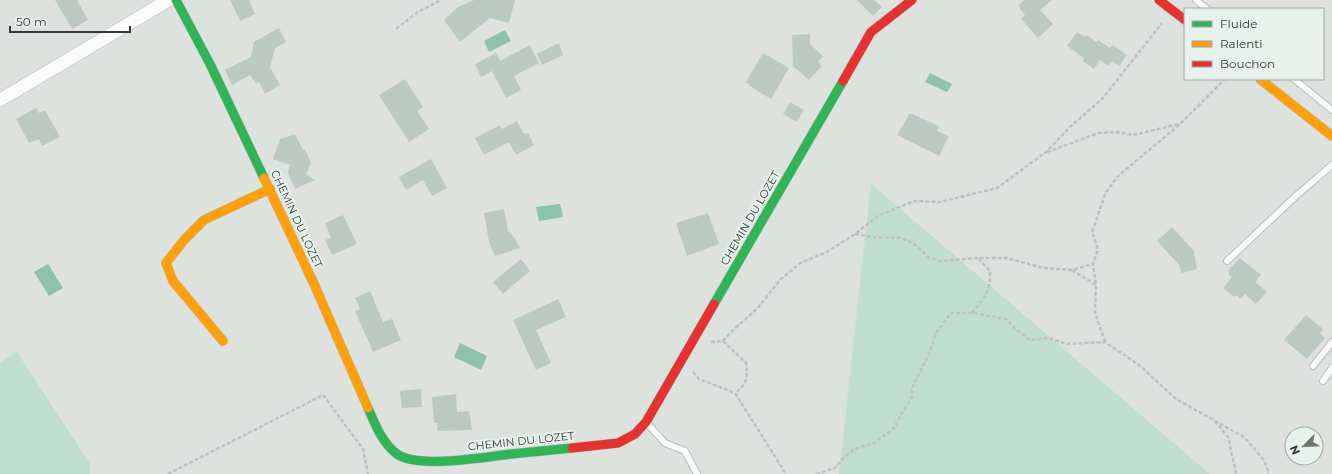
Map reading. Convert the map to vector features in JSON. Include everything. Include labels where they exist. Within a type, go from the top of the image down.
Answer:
[{"type":"street","points":[[0,100],[169,0]]},
{"type":"street","name":"CHEMIN DU LOZET","points":[[176,0],[210,64],[270,189],[384,442],[399,456],[421,461],[456,460],[618,443],[635,434],[646,422],[683,359],[871,32],[912,0]]},
{"type":"street","points":[[1159,0],[1184,19]]},
{"type":"street","points":[[1261,80],[1332,136]]},
{"type":"street","points":[[223,340],[173,281],[166,263],[184,240],[204,220],[270,189]]},
{"type":"lane","points":[[1196,0],[1206,8]]},
{"type":"lane","points":[[1295,80],[1332,110]]},
{"type":"lane","points":[[1228,261],[1296,196],[1332,165]]},
{"type":"lane","points":[[1314,366],[1332,342]]},
{"type":"lane","points":[[1323,381],[1332,368]]},
{"type":"lane","points":[[646,422],[665,443],[686,451],[697,474]]},
{"type":"path","points":[[396,29],[418,12],[441,0]]},
{"type":"path","points":[[690,347],[697,347],[706,342],[723,341],[757,309],[780,280],[800,263],[827,252],[878,216],[914,201],[940,202],[997,188],[1046,152],[1071,126],[1103,98],[1172,10]]},
{"type":"path","points":[[1105,342],[1095,313],[1096,285],[1093,264],[1098,249],[1092,232],[1105,194],[1117,177],[1180,124],[1224,80]]},
{"type":"path","points":[[1046,152],[1099,133],[1117,132],[1133,135],[1180,124]]},
{"type":"path","points":[[854,234],[872,237],[900,238],[913,243],[930,258],[941,261],[978,258],[1007,258],[1043,268],[1072,270],[1093,264]]},
{"type":"path","points":[[972,314],[985,297],[991,283],[990,271],[978,258]]},
{"type":"path","points":[[1072,270],[1096,285]]},
{"type":"path","points":[[816,474],[835,468],[845,456],[856,448],[874,443],[894,428],[903,410],[912,398],[912,388],[930,352],[936,333],[951,313],[972,314],[1006,319],[1030,340],[1049,338],[1067,344],[1105,342],[1140,365],[1176,399],[1244,437],[1264,460],[1268,474]]},
{"type":"path","points":[[723,341],[746,363],[747,375],[743,387],[735,393]]},
{"type":"path","points":[[683,359],[699,380],[735,393],[786,474]]},
{"type":"path","points":[[168,474],[323,395],[363,449],[368,474]]},
{"type":"path","points":[[1213,419],[1228,437],[1236,474]]},
{"type":"shaded area","points":[[505,30],[511,41],[489,52],[484,41]]},
{"type":"shaded area","points":[[930,73],[952,84],[947,92],[925,82]]},
{"type":"shaded area","points":[[871,184],[1210,474],[839,474]]},
{"type":"shaded area","points":[[560,204],[563,217],[539,221],[536,207]]},
{"type":"shaded area","points":[[48,264],[63,288],[49,296],[34,272]]},
{"type":"shaded area","points":[[460,343],[487,356],[481,370],[454,357]]},
{"type":"shaded area","points":[[17,352],[90,464],[90,474],[0,474],[0,363]]},
{"type":"building","points":[[55,0],[77,0],[88,20],[72,29]]},
{"type":"building","points":[[230,0],[249,0],[255,14],[240,21]]},
{"type":"building","points":[[474,0],[515,0],[509,23],[490,18],[460,42],[444,20],[458,7]]},
{"type":"building","points":[[857,0],[874,0],[882,7],[873,16]]},
{"type":"building","points":[[1024,0],[1052,0],[1040,10],[1053,24],[1038,38],[1021,19],[1025,15],[1018,6]]},
{"type":"building","points":[[279,28],[286,42],[275,48],[270,67],[280,85],[265,94],[259,82],[256,84],[250,75],[232,85],[225,70],[251,57],[254,42]]},
{"type":"building","points":[[1077,32],[1085,37],[1087,35],[1096,42],[1098,40],[1110,48],[1113,45],[1127,55],[1119,66],[1112,61],[1108,66],[1100,60],[1094,69],[1083,61],[1084,58],[1067,46]]},
{"type":"building","points":[[810,34],[810,44],[823,56],[818,62],[822,66],[809,80],[793,66],[792,35]]},
{"type":"building","points":[[559,43],[563,55],[542,65],[537,54]]},
{"type":"building","points":[[530,45],[539,63],[514,76],[521,90],[506,98],[492,71],[481,77],[475,64],[496,53],[500,61]]},
{"type":"building","points":[[763,53],[789,68],[771,99],[746,82]]},
{"type":"building","points":[[405,79],[423,107],[417,111],[429,129],[409,142],[379,95]]},
{"type":"building","points":[[790,102],[804,110],[797,122],[783,114]]},
{"type":"building","points":[[36,108],[39,113],[45,110],[60,137],[42,146],[39,139],[29,143],[16,119]]},
{"type":"building","points":[[910,113],[939,126],[937,131],[949,136],[939,156],[897,135]]},
{"type":"building","points":[[517,121],[524,134],[528,133],[534,145],[516,155],[509,142],[484,155],[475,138],[500,125],[502,129]]},
{"type":"building","points":[[295,134],[303,150],[305,149],[311,163],[306,174],[315,180],[295,189],[288,173],[290,165],[273,159],[280,139]]},
{"type":"building","points":[[431,159],[447,188],[432,196],[423,180],[406,190],[399,177]]},
{"type":"building","points":[[504,209],[508,231],[514,237],[520,248],[495,256],[489,242],[484,213]]},
{"type":"building","points":[[708,213],[719,244],[687,256],[676,223]]},
{"type":"building","points":[[343,215],[357,244],[332,255],[325,240],[331,238],[325,223]]},
{"type":"building","points":[[1172,227],[1194,251],[1197,269],[1181,273],[1180,266],[1157,241]]},
{"type":"building","points":[[1240,258],[1261,275],[1255,282],[1267,292],[1256,304],[1245,294],[1241,299],[1236,295],[1234,297],[1223,288],[1232,277],[1229,275],[1229,270]]},
{"type":"building","points":[[521,259],[530,271],[503,294],[493,282]]},
{"type":"building","points":[[370,291],[383,322],[392,319],[401,340],[373,352],[355,311],[360,309],[355,298]]},
{"type":"building","points":[[558,299],[566,317],[536,330],[551,363],[536,370],[513,320]]},
{"type":"building","points":[[1306,315],[1323,329],[1320,333],[1325,338],[1307,359],[1284,340]]},
{"type":"building","points":[[421,389],[422,407],[402,408],[400,391]]},
{"type":"building","points":[[456,394],[457,412],[469,411],[472,430],[438,431],[437,423],[434,423],[432,397]]},
{"type":"traffic: fast","points":[[176,0],[210,64],[264,178]]},
{"type":"traffic: fast","points":[[714,304],[843,81]]},
{"type":"traffic: fast","points":[[368,408],[380,433],[392,450],[407,458],[420,461],[452,461],[572,448]]},
{"type":"traffic: slow","points":[[1261,80],[1332,136]]},
{"type":"traffic: slow","points":[[264,178],[314,284],[368,408]]},
{"type":"traffic: slow","points":[[223,341],[173,281],[166,263],[184,240],[204,220],[270,189]]},
{"type":"traffic: jam","points":[[843,81],[871,32],[912,0]]},
{"type":"traffic: jam","points":[[1159,0],[1184,19]]},
{"type":"traffic: jam","points":[[572,448],[618,443],[635,434],[646,422],[714,304]]}]
